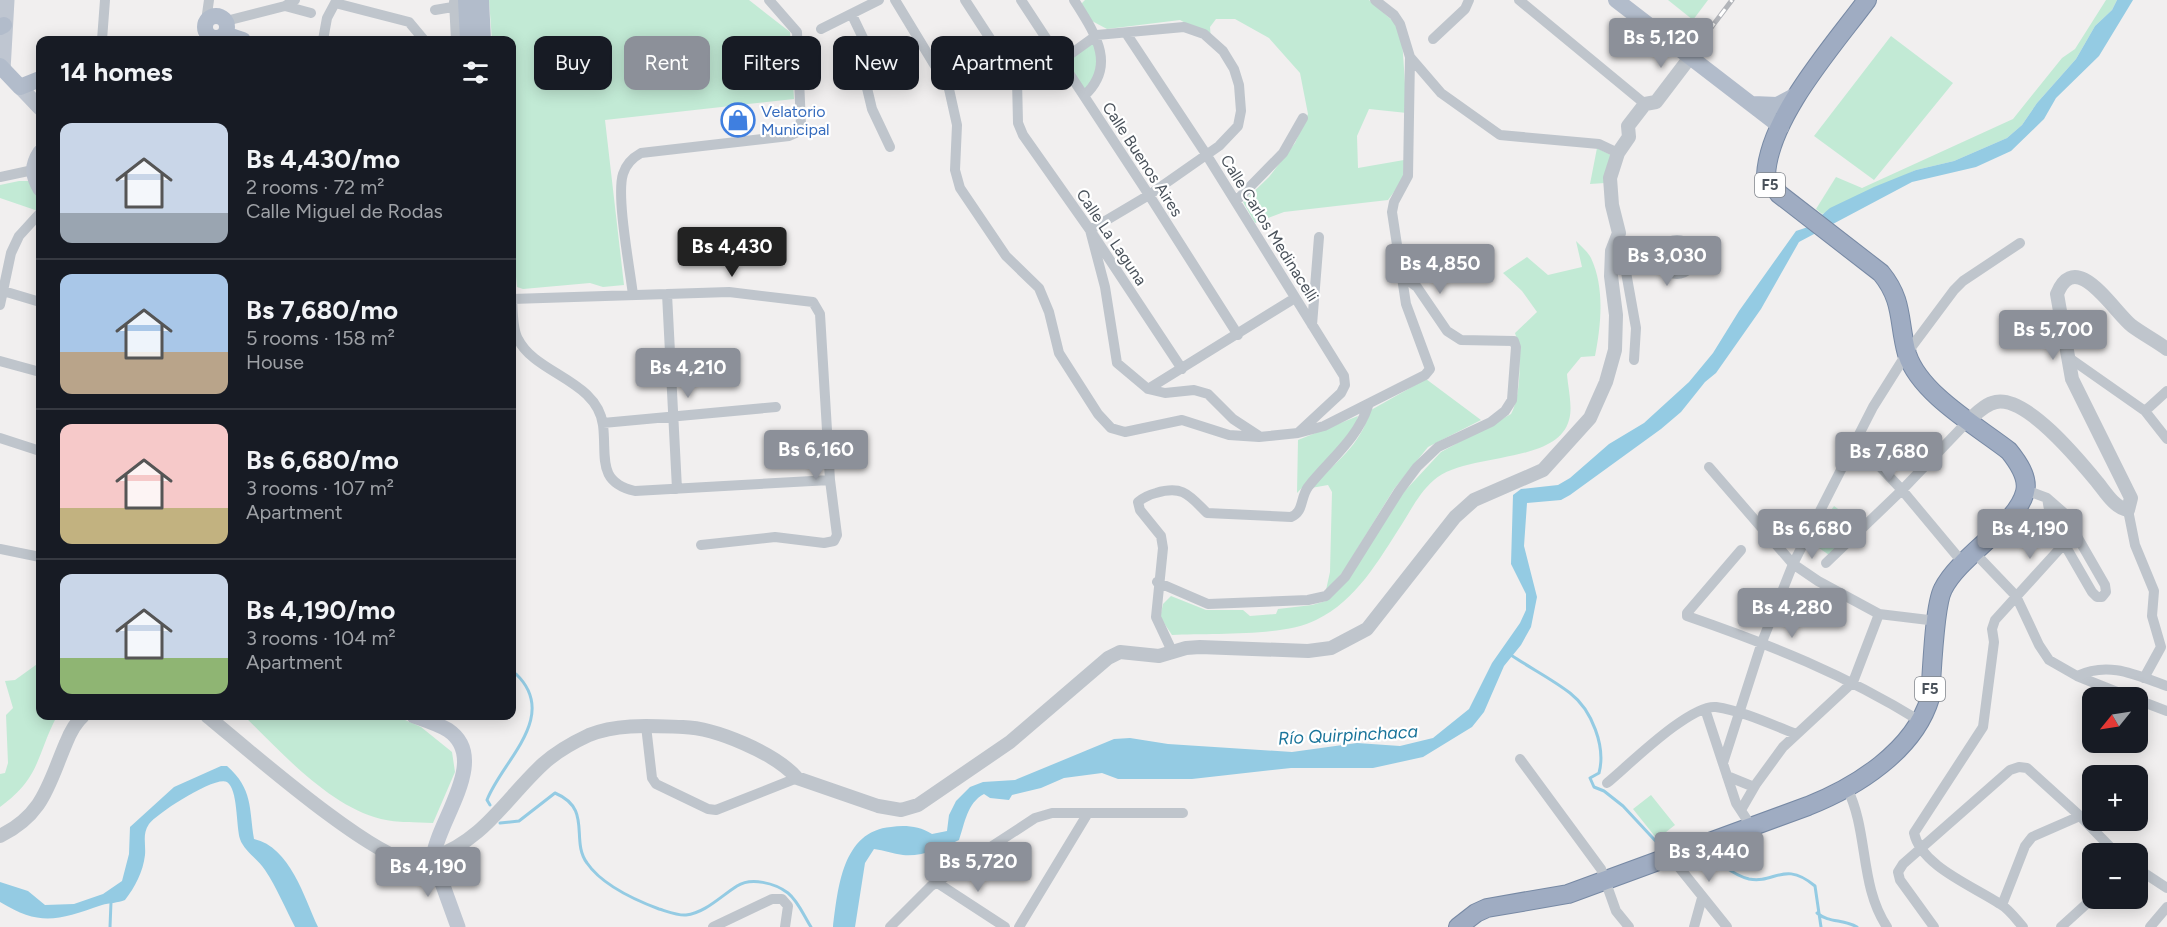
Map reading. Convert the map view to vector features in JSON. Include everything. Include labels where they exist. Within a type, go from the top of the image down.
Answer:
[{"type":"highway","name":"F5","points":[[1458,927],[1476,912],[1487,908],[1568,894],[1606,881],[1847,788],[1875,769],[1920,721],[1930,698],[1941,591],[1951,575],[2019,506],[2026,490],[2018,462],[2009,451],[1922,381],[1907,353],[1898,301],[1892,286],[1881,273],[1779,194],[1766,175],[1770,152],[1796,95],[1867,0]]},
{"type":"main road","points":[[7,0],[2,26],[2,68],[36,104]]},
{"type":"main road","points":[[1616,0],[1781,127]]},
{"type":"main road","points":[[467,2],[468,36]]},
{"type":"main road","points":[[467,2],[481,36]]},
{"type":"main road","points":[[214,31],[230,36]]},
{"type":"main road","points":[[20,87],[36,81]]},
{"type":"main road","points":[[1753,104],[1777,105],[1796,95]]},
{"type":"main road","points":[[424,720],[447,729],[455,736],[465,753],[464,774],[433,854],[458,927]]},
{"type":"street","points":[[102,36],[105,0]]},
{"type":"street","points":[[209,0],[214,31],[290,3],[311,13]]},
{"type":"street","points":[[633,295],[620,186],[626,166],[633,158],[641,153],[789,136],[798,132],[801,125],[797,32],[769,0]]},
{"type":"street","points":[[821,29],[879,0]]},
{"type":"street","points":[[895,0],[949,89],[957,125],[955,170],[960,188],[994,233],[1006,255],[1039,288],[1047,305],[1059,353],[1098,414],[1111,428],[1125,432],[1182,420],[1229,435],[1259,437],[1298,433],[1324,426],[1368,406],[1425,375],[1430,369],[1406,304],[1392,212],[1394,202],[1408,176],[1410,57],[1400,24],[1394,15],[1375,0]]},
{"type":"street","name":"Calle La Laguna","points":[[965,0],[1017,80],[1018,123],[1023,135],[1090,230],[1182,369]]},
{"type":"street","name":"Calle Buenos Aires","points":[[1021,0],[1045,36]]},
{"type":"street","points":[[1074,0],[1097,35],[1101,61],[1097,84],[1084,96]]},
{"type":"street","points":[[1433,39],[1465,9],[1469,0]]},
{"type":"street","points":[[1519,0],[1645,104]]},
{"type":"street","points":[[435,10],[467,2]]},
{"type":"street","points":[[457,36],[467,2]]},
{"type":"street","points":[[324,36],[327,18],[335,3],[409,22],[421,36]]},
{"type":"street","points":[[852,15],[863,38],[866,84],[873,109],[890,147]]},
{"type":"street","points":[[1074,52],[1097,35],[1184,27],[1204,34],[1223,51],[1234,69],[1241,111],[1238,126],[1206,154],[1149,195],[1090,230],[1105,287],[1113,351],[1117,363],[1148,389],[1165,393],[1194,390],[1208,394],[1233,419],[1259,437]]},
{"type":"street","name":"Calle Carlos Medinacelli","points":[[1126,33],[1236,201],[1344,376],[1346,385],[1341,393],[1298,433]]},
{"type":"street","points":[[1634,360],[1636,328],[1628,270],[1612,205],[1610,178],[1618,153],[1629,137],[1628,126],[1645,104],[1656,102],[1691,56]]},
{"type":"street","points":[[1410,57],[1441,93],[1500,135],[1599,144],[1618,153]]},
{"type":"street","name":"Calle Buenos Aires","points":[[1074,81],[1238,335]]},
{"type":"street","points":[[1236,201],[1283,153],[1303,118]]},
{"type":"street","points":[[0,177],[36,162]]},
{"type":"street","points":[[0,305],[12,252],[19,236],[36,217]]},
{"type":"street","points":[[212,720],[369,842],[410,862],[433,854],[455,850],[480,832],[544,763],[575,743],[612,728],[646,726],[700,728],[730,738],[788,768],[797,778],[878,806],[901,810],[918,805],[1010,742],[1108,658],[1120,652],[1159,656],[1172,651],[1200,647],[1308,651],[1331,648],[1367,629],[1455,517],[1474,500],[1543,470],[1590,418],[1606,382],[1615,350],[1616,315],[1611,276],[1612,251],[1619,233]]},
{"type":"street","points":[[1312,325],[1319,237]]},
{"type":"street","points":[[1724,763],[1762,642],[1793,564],[1855,440],[1907,353],[1963,281],[2020,243]]},
{"type":"street","points":[[1628,270],[1661,264]]},
{"type":"street","points":[[1157,582],[1208,604],[1308,600],[1326,596],[1346,577],[1399,491],[1417,467],[1438,447],[1491,422],[1505,411],[1512,400],[1516,347],[1514,341],[1461,340],[1447,331],[1417,287],[1402,276]]},
{"type":"street","points":[[2144,678],[2161,647],[2152,616],[2154,591],[2135,545],[2128,510],[2131,498],[2072,379],[2056,294],[2062,282],[2070,277],[2085,279],[2102,292],[2132,326],[2167,349]]},
{"type":"street","points":[[2,291],[36,301]]},
{"type":"street","points":[[516,299],[729,292],[813,302],[817,306],[820,314],[830,480],[837,535],[834,541],[824,543],[775,537],[701,545]]},
{"type":"street","points":[[667,294],[677,489]]},
{"type":"street","points":[[1148,389],[1295,298]]},
{"type":"street","points":[[516,342],[587,396],[603,423],[605,468],[612,482],[635,491],[830,480]]},
{"type":"street","points":[[2068,357],[2145,411],[2167,439]]},
{"type":"street","points":[[0,361],[36,371]]},
{"type":"street","points":[[2145,411],[2167,391]]},
{"type":"street","points":[[1826,563],[1902,490],[1969,420],[1984,407],[1996,402],[2013,403],[2029,412],[2073,455],[2117,505],[2128,510]]},
{"type":"street","points":[[1172,651],[1156,617],[1157,582],[1163,548],[1161,536],[1140,510],[1138,502],[1144,496],[1169,489],[1181,491],[1194,498],[1207,513],[1291,517],[1301,511],[1301,496],[1318,474],[1334,460],[1357,429],[1368,406]]},
{"type":"street","points":[[603,423],[776,407]]},
{"type":"street","points":[[0,438],[36,450]]},
{"type":"street","points":[[1855,440],[1968,557],[2016,596],[2039,645],[2049,660],[2077,676],[2104,687]]},
{"type":"street","points":[[1709,467],[1793,564],[1879,614],[1937,621]]},
{"type":"street","points":[[2026,490],[2047,498],[2063,512],[2105,585],[2106,592],[2102,597],[2097,597],[2092,592],[2051,521],[2047,498]]},
{"type":"street","points":[[2023,927],[2002,905],[1949,873],[1922,850],[1914,832],[1983,727],[1994,642],[1992,629],[1995,620],[2064,544]]},
{"type":"street","points":[[0,549],[36,556]]},
{"type":"street","points":[[1741,550],[1687,613],[1687,616],[1762,642],[1853,682],[1920,721]]},
{"type":"street","points":[[1741,810],[1754,787],[1796,734],[1853,682],[1879,614]]},
{"type":"street","points":[[2077,676],[2091,670],[2105,668],[2167,686]]},
{"type":"street","points":[[2148,704],[2167,711]]},
{"type":"street","points":[[1607,783],[1675,724],[1705,709],[1714,707],[1741,713],[1796,734]]},
{"type":"street","points":[[1705,709],[1727,776],[1741,810],[1751,826]]},
{"type":"street","points":[[0,836],[25,821],[46,795],[70,734],[80,720]]},
{"type":"street","points":[[646,726],[652,778],[656,784],[708,808],[716,810],[797,778]]},
{"type":"street","points":[[1520,759],[1601,869],[1616,911],[1629,927]]},
{"type":"street","points":[[1934,927],[1900,880],[1898,872],[1903,864],[1922,850],[2010,770],[2019,767],[2027,768],[2106,843]]},
{"type":"street","points":[[1727,776],[1754,787]]},
{"type":"street","points":[[1847,788],[1856,806],[1870,892],[1876,910],[1887,927]]},
{"type":"street","points":[[890,927],[936,882],[1035,818],[1052,813],[1183,813]]},
{"type":"street","points":[[1019,927],[1088,813]]},
{"type":"street","points":[[2002,905],[2025,846],[2032,837],[2080,816]]},
{"type":"street","points":[[1670,855],[1727,927]]},
{"type":"street","points":[[2148,876],[2167,888]]},
{"type":"street","points":[[936,882],[1005,927]]},
{"type":"street","points":[[1694,927],[1702,898]]},
{"type":"street","points":[[713,927],[772,899],[782,899],[788,906],[785,927]]},
{"type":"street","points":[[2150,927],[2167,907]]},
{"type":"street","points":[[2061,927],[2082,908]]},
{"type":"green space","points":[[489,0],[749,0],[790,32],[790,36],[722,36],[722,90],[793,90],[794,99],[605,120],[624,285],[603,287],[590,283],[523,289],[517,287],[516,277],[516,36],[492,36]]},
{"type":"green space","points":[[1085,0],[1369,0],[1394,22],[1402,39],[1407,113],[1369,109],[1357,136],[1358,168],[1404,160],[1403,180],[1388,200],[1284,212],[1255,223],[1243,202],[1269,177],[1295,143],[1308,114],[1300,73],[1269,38],[1235,19],[1216,19],[1210,27],[1211,40],[1204,33],[1180,20],[1107,29],[1092,21],[1081,4]]},
{"type":"green space","points":[[1668,0],[1708,0],[1693,20]]},
{"type":"green space","points":[[2106,0],[2117,0],[2112,10],[2095,26],[2076,59],[2037,103],[2022,125],[2007,138],[1954,161],[1916,170],[1822,214],[1816,209],[1836,177],[1862,188],[2013,119],[2062,58],[2075,49]]},
{"type":"green space","points":[[1891,36],[1953,83],[1874,180],[1814,136]]},
{"type":"green space","points":[[1094,41],[1096,74],[1085,91],[1074,73],[1074,56]]},
{"type":"green space","points":[[1597,148],[1611,155],[1605,183],[1590,184]]},
{"type":"green space","points":[[31,181],[36,192],[36,210],[0,198],[0,185]]},
{"type":"green space","points":[[1576,241],[1590,256],[1595,270],[1600,294],[1599,332],[1595,356],[1581,357],[1567,374],[1570,415],[1561,434],[1547,444],[1529,451],[1467,465],[1448,471],[1434,480],[1416,500],[1384,552],[1355,591],[1330,612],[1316,620],[1266,632],[1172,635],[1160,617],[1163,604],[1171,596],[1206,610],[1243,610],[1250,616],[1276,614],[1278,609],[1326,601],[1402,494],[1441,452],[1511,414],[1517,397],[1519,374],[1519,351],[1515,333],[1537,312],[1522,291],[1503,273],[1527,257],[1548,275],[1582,267]]},
{"type":"green space","points":[[1677,243],[1687,247],[1691,257],[1687,267],[1677,271],[1667,267],[1663,257],[1667,247]]},
{"type":"green space","points":[[1426,379],[1481,420],[1428,447],[1394,489],[1343,572],[1326,590],[1330,572],[1332,492],[1328,485],[1311,488],[1360,435],[1371,410]]},
{"type":"green space","points":[[1358,416],[1354,433],[1297,493],[1298,440]]},
{"type":"green space","points":[[1834,506],[1856,522],[1832,557],[1809,541]]},
{"type":"green space","points":[[36,665],[36,720],[55,720],[31,776],[0,807],[0,774],[5,773],[8,763],[6,715],[13,708],[5,681],[15,680]]},
{"type":"green space","points":[[248,720],[405,720],[421,727],[452,752],[455,772],[433,823],[400,822],[381,819],[343,802],[290,761]]},
{"type":"green space","points":[[1651,795],[1675,825],[1657,839],[1633,809]]},
{"type":"water","points":[[2117,0],[2133,0],[2099,56],[2056,98],[2044,119],[2011,151],[1976,167],[1912,182],[1799,242],[1761,309],[1716,373],[1705,382],[1681,412],[1570,495],[1561,500],[1527,503],[1524,546],[1537,597],[1531,627],[1521,645],[1504,666],[1484,712],[1472,727],[1423,757],[1373,768],[1291,768],[1192,779],[1118,779],[1102,773],[1064,778],[1041,788],[1012,795],[1009,800],[990,798],[984,794],[970,808],[959,840],[917,855],[903,855],[874,849],[865,863],[855,927],[833,927],[837,896],[846,864],[852,850],[862,839],[875,831],[896,826],[917,828],[932,834],[947,831],[949,815],[956,801],[970,787],[983,782],[1015,780],[1114,739],[1130,738],[1168,744],[1292,752],[1357,743],[1400,746],[1433,738],[1469,709],[1492,663],[1520,623],[1526,610],[1526,594],[1511,564],[1513,495],[1521,489],[1558,485],[1570,478],[1609,444],[1644,423],[1689,382],[1713,353],[1739,311],[1796,231],[1808,227],[1830,208],[1874,187],[1916,170],[1954,161],[2007,138],[2022,125],[2037,103],[2076,59],[2095,26],[2112,10]]},
{"type":"water","points":[[221,766],[227,766],[235,774],[246,791],[254,839],[267,844],[286,862],[301,888],[318,927],[295,927],[265,870],[242,843],[231,786],[221,781],[187,796],[149,824],[145,835],[145,855],[142,867],[135,885],[125,900],[50,918],[27,915],[0,902],[0,882],[28,891],[45,905],[74,904],[103,894],[122,881],[129,854],[130,827],[174,787]]},
{"type":"waterway","points":[[1511,655],[1578,700],[1591,719],[1599,741],[1601,752],[1599,773],[1590,778],[1594,787],[1604,791],[1623,806],[1664,850]]},
{"type":"waterway","points":[[490,805],[487,800],[494,785],[524,738],[530,722],[532,706],[528,690],[516,674]]},
{"type":"waterway","points":[[500,823],[519,821],[555,793],[574,807],[579,825],[582,854],[587,863],[610,885],[630,896],[659,909],[686,915],[706,908],[743,883],[763,882],[777,886],[792,896],[811,927]]},
{"type":"waterway","points":[[1699,855],[1713,859],[1735,874],[1749,879],[1766,879],[1787,874],[1804,878],[1815,886],[1821,927]]},
{"type":"waterway","points":[[110,927],[111,902]]},
{"type":"waterway","points":[[1817,913],[1857,927]]},
{"type":"railway","points":[[1698,45],[1732,0]]},
{"type":"place","name":"Velatorio Municipal","points":[[738,120]]},
{"type":"water label","name":"Río Quirpinchaca","points":[[1348,735]]}]
